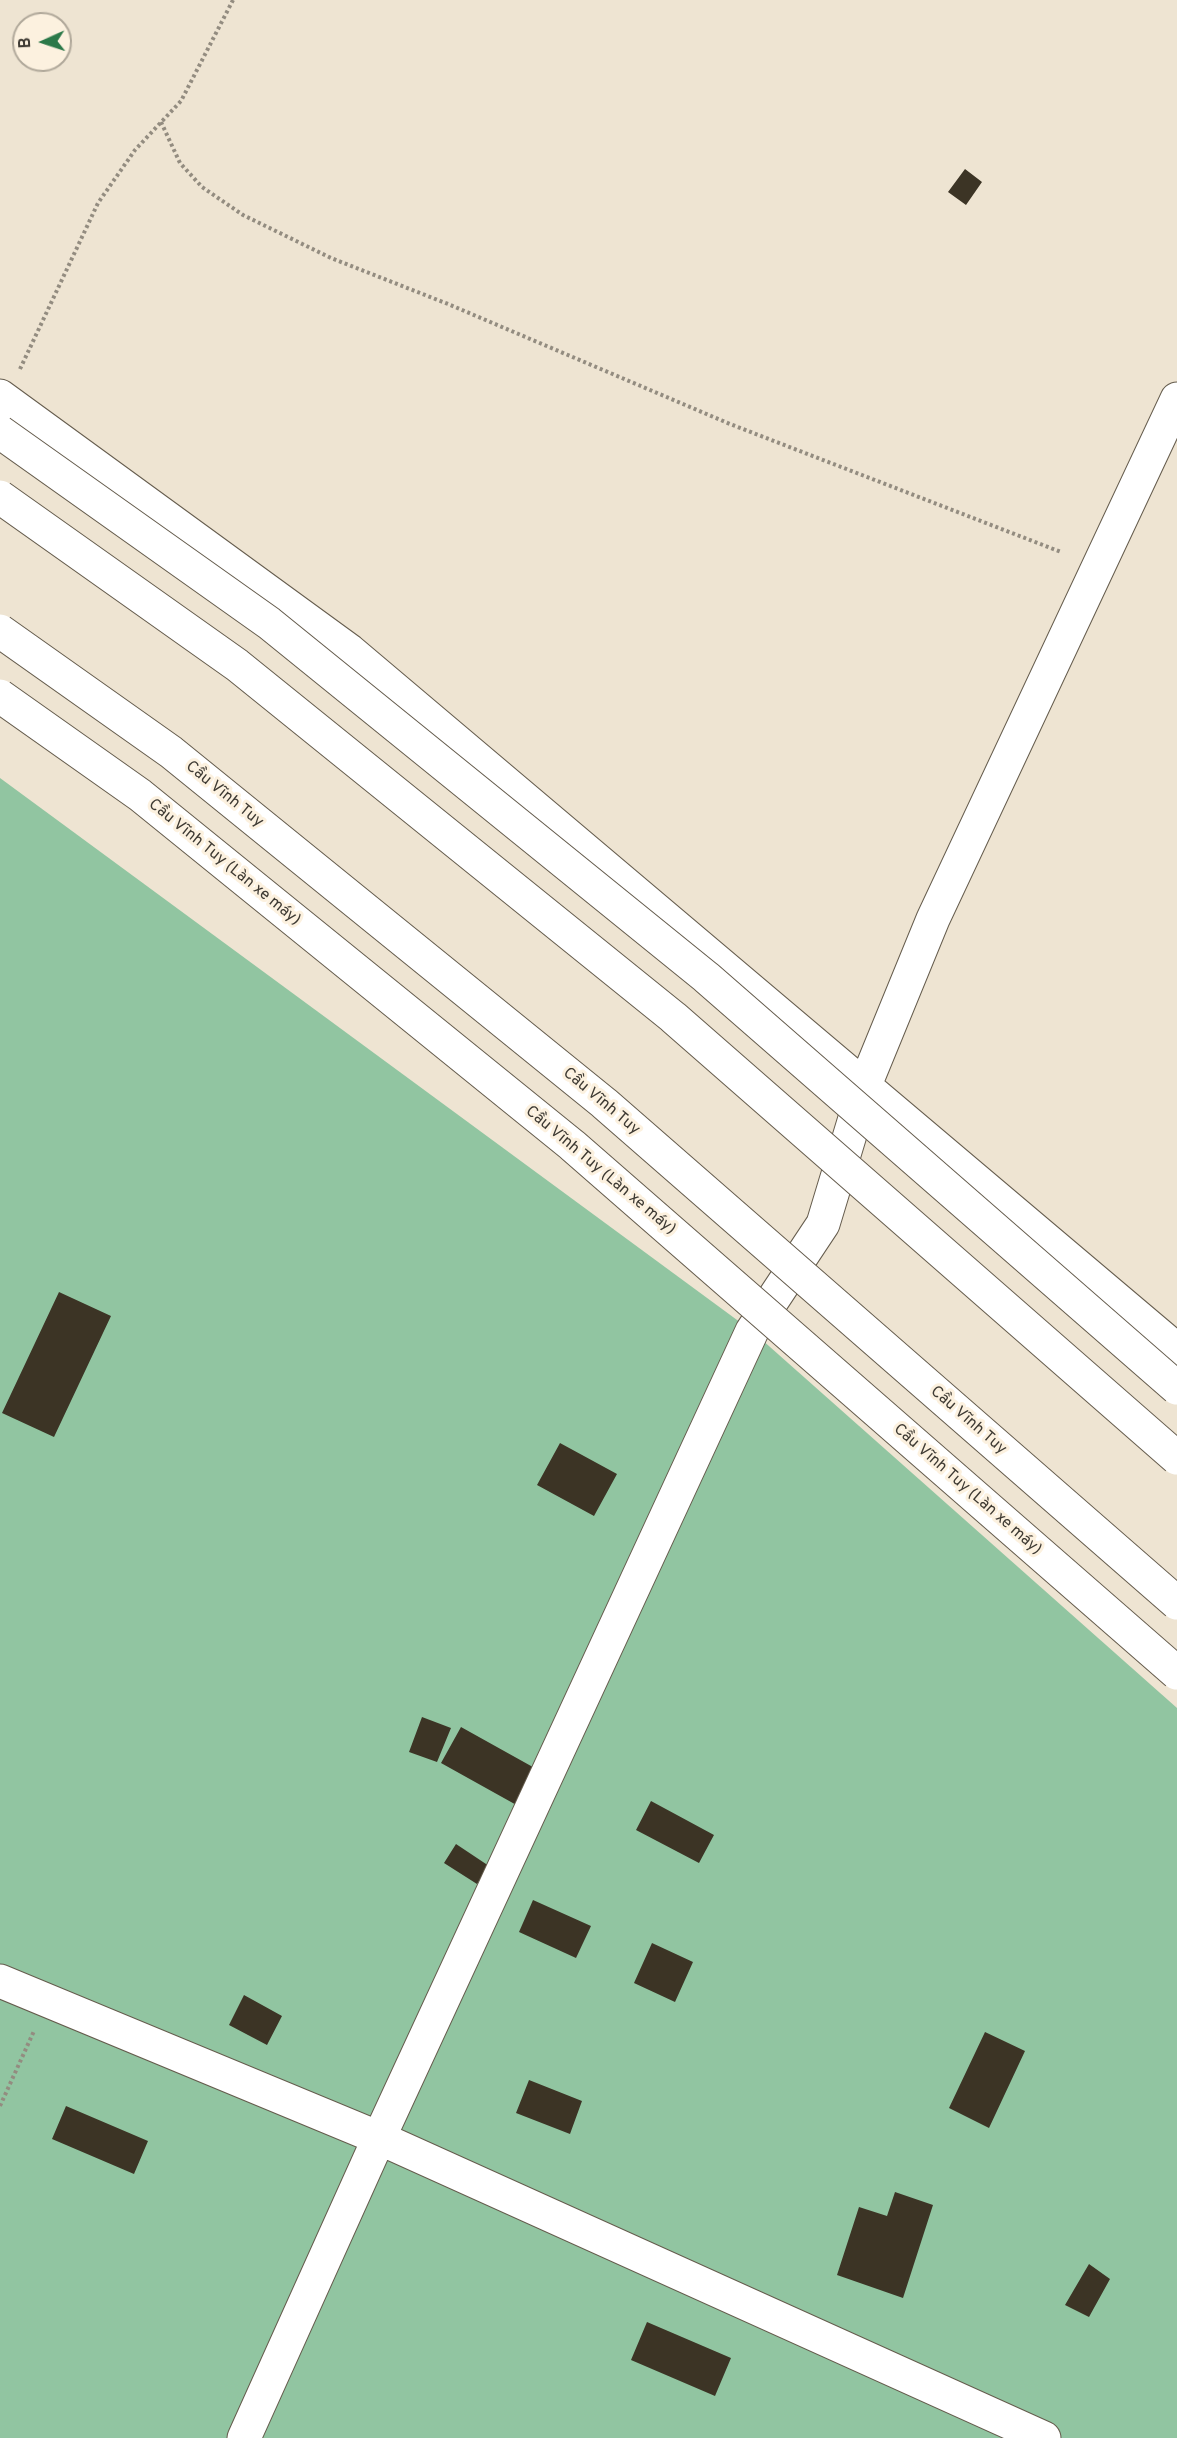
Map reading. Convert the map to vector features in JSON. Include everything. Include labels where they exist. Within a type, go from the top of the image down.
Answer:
[{"type":"main road","points":[[3,398],[350,651],[1177,1350]]},
{"type":"main road","points":[[244,2438],[379,2138],[752,1331],[823,1224],[865,1085],[933,919],[1177,399]]},
{"type":"main road","points":[[0,432],[269,623],[706,976],[1177,1388]]},
{"type":"main road","points":[[0,497],[237,665],[673,1017],[1177,1458]]},
{"type":"main road","name":"Cầu Vĩnh Tuy","points":[[0,631],[171,752],[604,1103],[1177,1603]]},
{"type":"main road","name":"Cầu Vĩnh Tuy (Làn xe máy)","points":[[0,696],[140,795],[572,1145],[1177,1673]]},
{"type":"main road","points":[[0,1981],[379,2138],[1044,2438]]},
{"type":"path","points":[[3,398],[98,203],[135,150],[181,101],[233,0]]},
{"type":"path","points":[[161,122],[180,163],[202,187],[243,214],[331,258],[448,304],[741,429],[1061,552]]},
{"type":"path","points":[[0,2106],[47,2000]]},
{"type":"green space","points":[[0,778],[752,1331],[1177,1708],[1177,2438],[0,2438]]},
{"type":"building","points":[[965,169],[982,182],[966,205],[948,192]]},
{"type":"building","points":[[59,1292],[111,1316],[54,1437],[2,1413]]},
{"type":"building","points":[[560,1443],[617,1474],[594,1516],[537,1485]]},
{"type":"building","points":[[422,1717],[451,1728],[437,1762],[409,1752]]},
{"type":"building","points":[[461,1727],[540,1771],[520,1807],[441,1763]]},
{"type":"building","points":[[651,1801],[714,1835],[699,1863],[636,1830]]},
{"type":"building","points":[[456,1844],[489,1866],[477,1884],[444,1863]]},
{"type":"building","points":[[533,1900],[591,1926],[576,1958],[519,1932]]},
{"type":"building","points":[[652,1943],[693,1962],[675,2002],[634,1983]]},
{"type":"building","points":[[244,1995],[282,2016],[267,2045],[229,2025]]},
{"type":"building","points":[[985,2032],[1025,2051],[989,2128],[949,2108]]},
{"type":"building","points":[[529,2080],[582,2101],[570,2134],[516,2113]]},
{"type":"building","points":[[66,2106],[148,2141],[134,2174],[52,2139]]},
{"type":"building","points":[[895,2192],[933,2205],[903,2298],[837,2275],[859,2207],[887,2216]]},
{"type":"building","points":[[1089,2264],[1110,2279],[1089,2317],[1065,2305]]},
{"type":"building","points":[[647,2322],[731,2358],[715,2396],[631,2360]]}]
